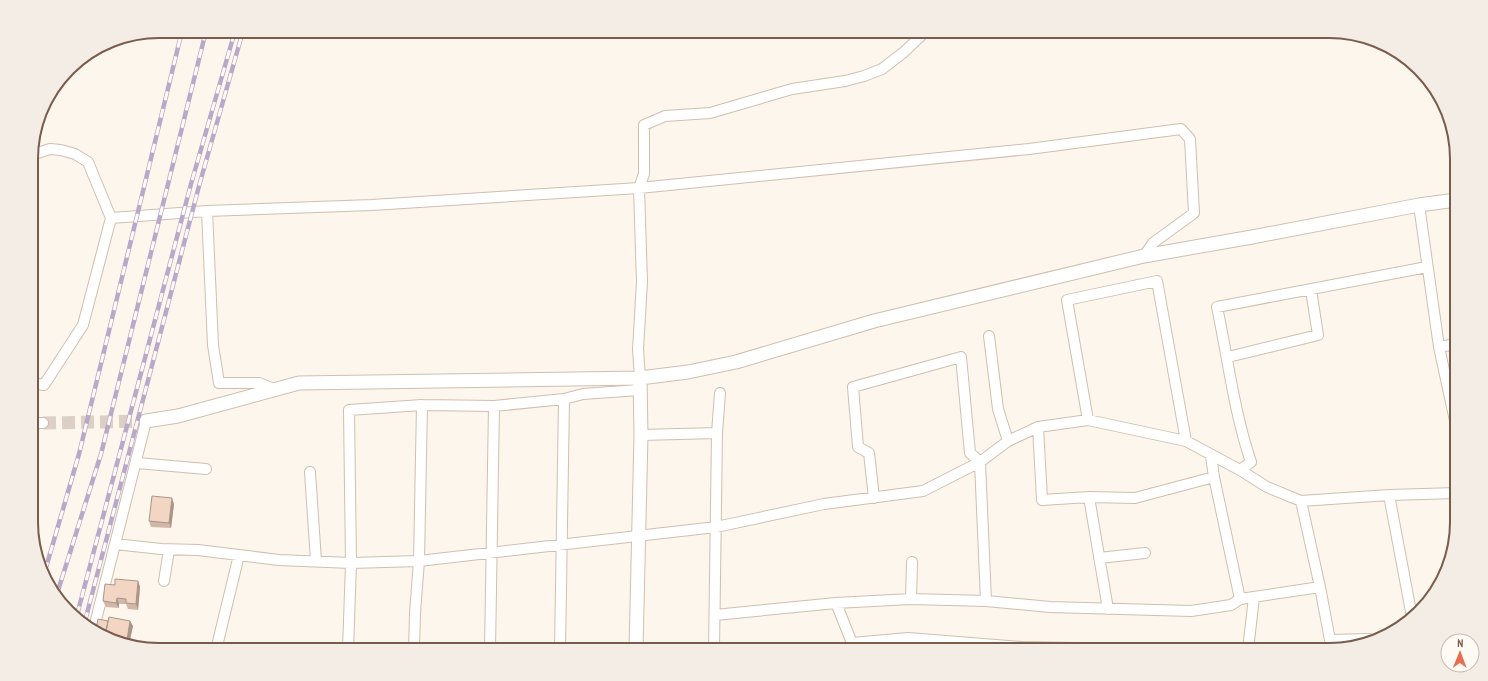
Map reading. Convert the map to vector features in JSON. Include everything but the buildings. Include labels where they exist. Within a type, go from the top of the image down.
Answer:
[{"type":"street","points":[[636,643],[641,435],[638,349],[642,282],[639,188],[644,174],[644,126],[665,116],[710,113],[792,89],[845,81],[864,76],[882,69],[904,52],[919,38]]},
{"type":"street","points":[[111,218],[207,211],[372,205],[639,188],[1029,149],[1180,129],[1190,139],[1194,214],[1154,243],[1144,256]]},
{"type":"street","points":[[38,153],[50,149],[61,150],[75,154],[88,162],[111,218],[83,325],[44,385],[38,384]]},
{"type":"street","points":[[348,643],[351,563],[349,410],[422,405],[494,406],[564,399],[583,394],[640,384],[736,362],[874,321],[1144,256],[1252,238],[1418,205],[1450,201]]},
{"type":"street","points":[[1418,205],[1439,347],[1450,397]]},
{"type":"street","points":[[207,211],[213,345],[219,383],[259,383],[274,389]]},
{"type":"street","points":[[1240,470],[1251,462],[1241,433],[1228,357],[1217,307],[1427,267]]},
{"type":"street","points":[[1088,420],[1067,300],[1157,281],[1186,441]]},
{"type":"street","points":[[1228,357],[1318,335],[1311,290]]},
{"type":"street","points":[[989,336],[998,409],[1008,441]]},
{"type":"street","points":[[1439,347],[1450,345]]},
{"type":"street","points":[[874,498],[870,453],[858,447],[853,387],[961,357],[970,453],[980,462],[986,601]]},
{"type":"street","points":[[95,625],[137,463],[146,421],[178,416],[249,398],[274,389],[299,383],[640,384]]},
{"type":"street","points":[[714,643],[717,433],[720,393]]},
{"type":"street","points":[[560,643],[563,544],[564,399]]},
{"type":"street","points":[[414,643],[419,561],[422,405]]},
{"type":"street","points":[[490,643],[494,406]]},
{"type":"street","points":[[115,544],[169,550],[198,550],[279,560],[351,563],[419,561],[638,534],[716,527],[824,504],[923,491],[980,462],[1008,441],[1038,427],[1088,420],[1186,441],[1267,486],[1301,501],[1388,495],[1450,493]]},
{"type":"street","points":[[38,423],[44,423]]},
{"type":"street","points":[[1038,427],[1042,500],[1089,497],[1135,498],[1214,477]]},
{"type":"street","points":[[641,435],[717,433]]},
{"type":"street","points":[[1211,456],[1214,477],[1240,599]]},
{"type":"street","points":[[137,463],[206,469]]},
{"type":"street","points":[[310,472],[316,561]]},
{"type":"street","points":[[1388,495],[1411,611]]},
{"type":"street","points":[[1089,497],[1108,609]]},
{"type":"street","points":[[1301,501],[1330,640],[1360,639]]},
{"type":"street","points":[[164,581],[169,550]]},
{"type":"street","points":[[1099,558],[1145,553]]},
{"type":"street","points":[[218,643],[239,555]]},
{"type":"street","points":[[911,600],[912,562]]},
{"type":"street","points":[[715,615],[836,603],[911,600],[986,601],[1050,607],[1192,612],[1231,605],[1240,599],[1320,587]]},
{"type":"street","points":[[1249,643],[1254,597]]},
{"type":"street","points":[[836,603],[850,643]]},
{"type":"street","points":[[872,643],[908,638],[936,643]]},
{"type":"tunnel","points":[[43,423],[146,421]]},
{"type":"railway","points":[[46,566],[79,454],[180,38]]},
{"type":"railway","points":[[59,589],[101,454],[204,38]]},
{"type":"railway","points":[[78,612],[191,184],[233,38]]},
{"type":"railway","points":[[86,618],[199,186],[241,38]]}]
